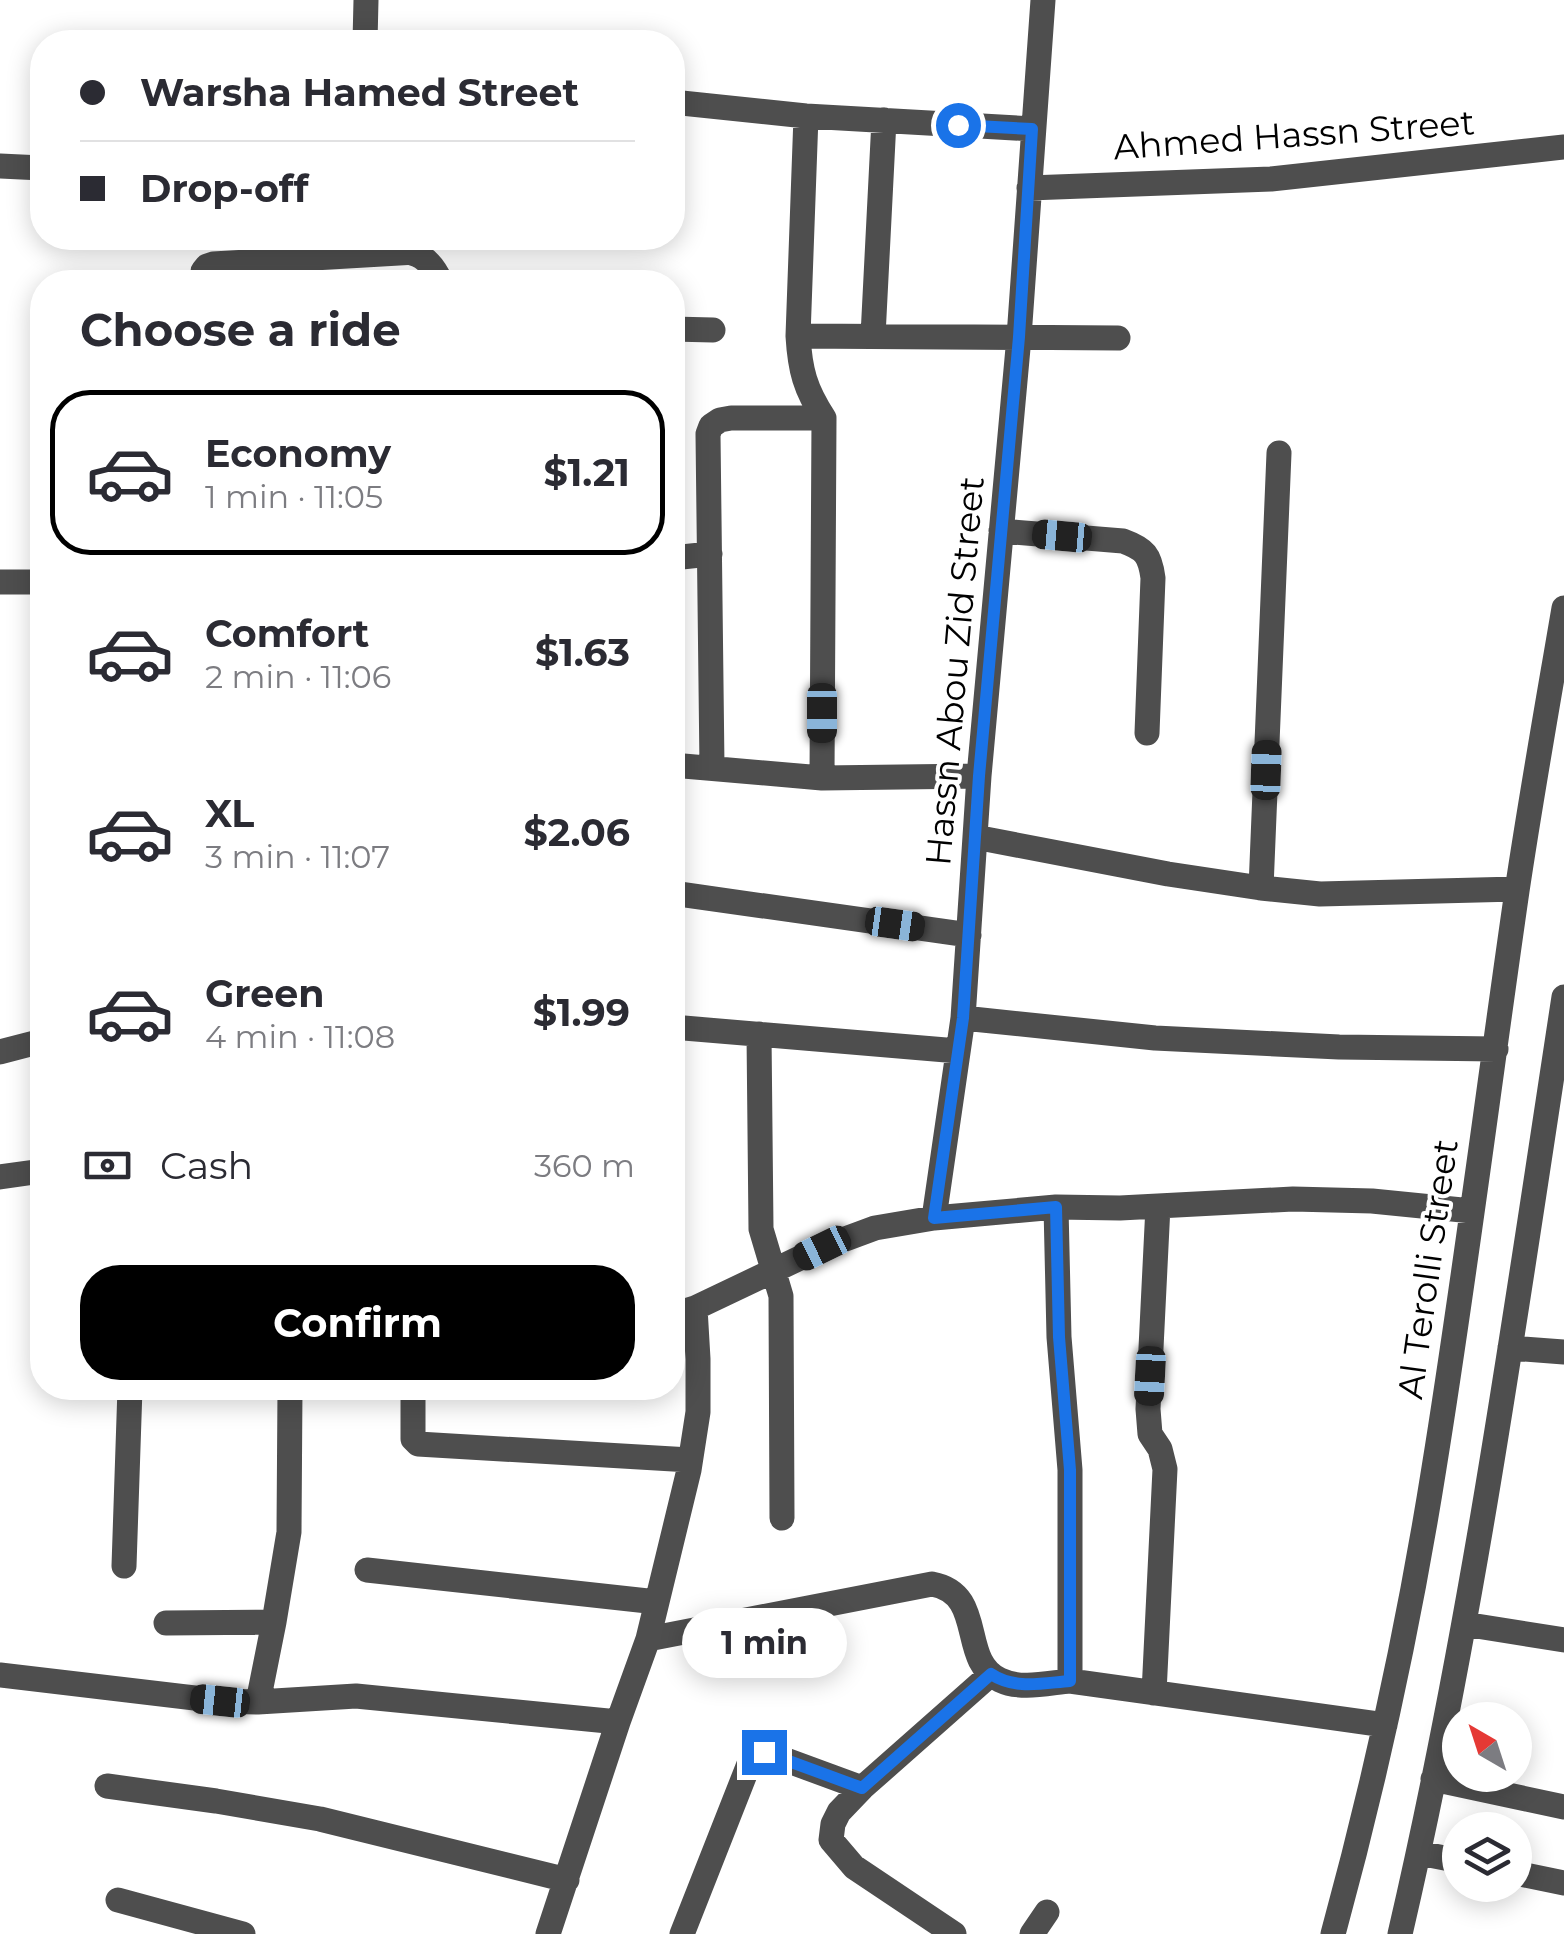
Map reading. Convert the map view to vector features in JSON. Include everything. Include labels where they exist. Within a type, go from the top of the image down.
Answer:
[{"type":"street","points":[[365,30],[366,0]]},
{"type":"street","name":"Hassn Abou Zid Street","points":[[934,1218],[963,1018],[979,776],[1019,337],[1043,0]]},
{"type":"street","points":[[685,103],[806,116],[1032,129]]},
{"type":"street","points":[[806,116],[798,336],[808,394],[824,418],[822,778]]},
{"type":"street","points":[[873,336],[884,120]]},
{"type":"street","name":"Ahmed Hassn Street","points":[[1029,188],[1271,179],[1564,147]]},
{"type":"street","points":[[0,166],[30,167]]},
{"type":"street","points":[[403,250],[416,252],[434,270]]},
{"type":"street","points":[[295,270],[416,252]]},
{"type":"street","points":[[204,270],[213,264],[277,270]]},
{"type":"street","points":[[685,329],[713,330]]},
{"type":"street","points":[[798,336],[1118,338]]},
{"type":"street","points":[[712,767],[708,434],[711,426],[731,418],[824,418]]},
{"type":"street","points":[[1261,888],[1279,453]]},
{"type":"street","points":[[1002,531],[1123,542],[1140,547],[1151,560],[1154,578],[1147,733]]},
{"type":"street","points":[[685,557],[710,554]]},
{"type":"street","points":[[0,582],[30,582]]},
{"type":"street","name":"Al Terolli Street","points":[[1332,1934],[1353,1860],[1412,1598],[1564,608]]},
{"type":"street","points":[[685,766],[822,778],[979,776]]},
{"type":"street","points":[[975,837],[1168,874],[1320,894],[1518,889]]},
{"type":"street","points":[[685,896],[969,934]]},
{"type":"street","points":[[1400,1934],[1464,1624],[1564,997]]},
{"type":"street","points":[[963,1018],[1156,1038],[1496,1048]]},
{"type":"street","points":[[685,1028],[958,1051]]},
{"type":"street","points":[[759,1034],[761,1229],[782,1296],[782,1518]]},
{"type":"street","points":[[0,1052],[30,1044]]},
{"type":"street","points":[[0,1177],[30,1173]]},
{"type":"street","points":[[685,1312],[822,1248],[875,1228],[934,1218],[1056,1207],[1120,1208],[1293,1199],[1372,1201],[1472,1211]]},
{"type":"street","points":[[1154,1693],[1165,1468],[1160,1448],[1150,1434],[1148,1410],[1158,1206]]},
{"type":"street","points":[[1056,1207],[1059,1337],[1070,1470],[1070,1681]]},
{"type":"street","points":[[548,1934],[648,1639],[690,1460],[698,1412],[698,1359],[685,1315]]},
{"type":"street","points":[[1510,1348],[1564,1352]]},
{"type":"street","points":[[124,1566],[130,1400]]},
{"type":"street","points":[[258,1702],[289,1532],[290,1400]]},
{"type":"street","points":[[413,1400],[414,1439],[418,1444],[690,1460]]},
{"type":"street","points":[[367,1570],[657,1602]]},
{"type":"street","points":[[648,1639],[932,1584],[946,1586],[957,1595],[967,1611],[980,1658],[1000,1680],[1019,1685],[1070,1681],[1385,1725]]},
{"type":"street","points":[[166,1622],[274,1622]]},
{"type":"street","points":[[1464,1624],[1564,1640]]},
{"type":"street","points":[[954,1934],[854,1866],[831,1840],[833,1824],[862,1788],[991,1674]]},
{"type":"street","points":[[0,1675],[203,1699],[258,1702],[356,1696],[618,1722]]},
{"type":"street","points":[[682,1934],[757,1753],[764,1752],[862,1788]]},
{"type":"street","points":[[1433,1779],[1564,1807]]},
{"type":"street","points":[[107,1786],[320,1818],[567,1880]]},
{"type":"street","points":[[1419,1853],[1442,1857]]},
{"type":"street","points":[[1532,1876],[1564,1883]]},
{"type":"street","points":[[118,1900],[243,1934]]},
{"type":"street","points":[[1032,1934],[1047,1912]]},
{"type":"route","points":[[764,1752],[862,1788],[991,1674],[1019,1685],[1070,1681],[1070,1470],[1059,1337],[1056,1207],[934,1218],[963,1018],[979,776],[1019,337],[1032,129],[958,125]]}]
